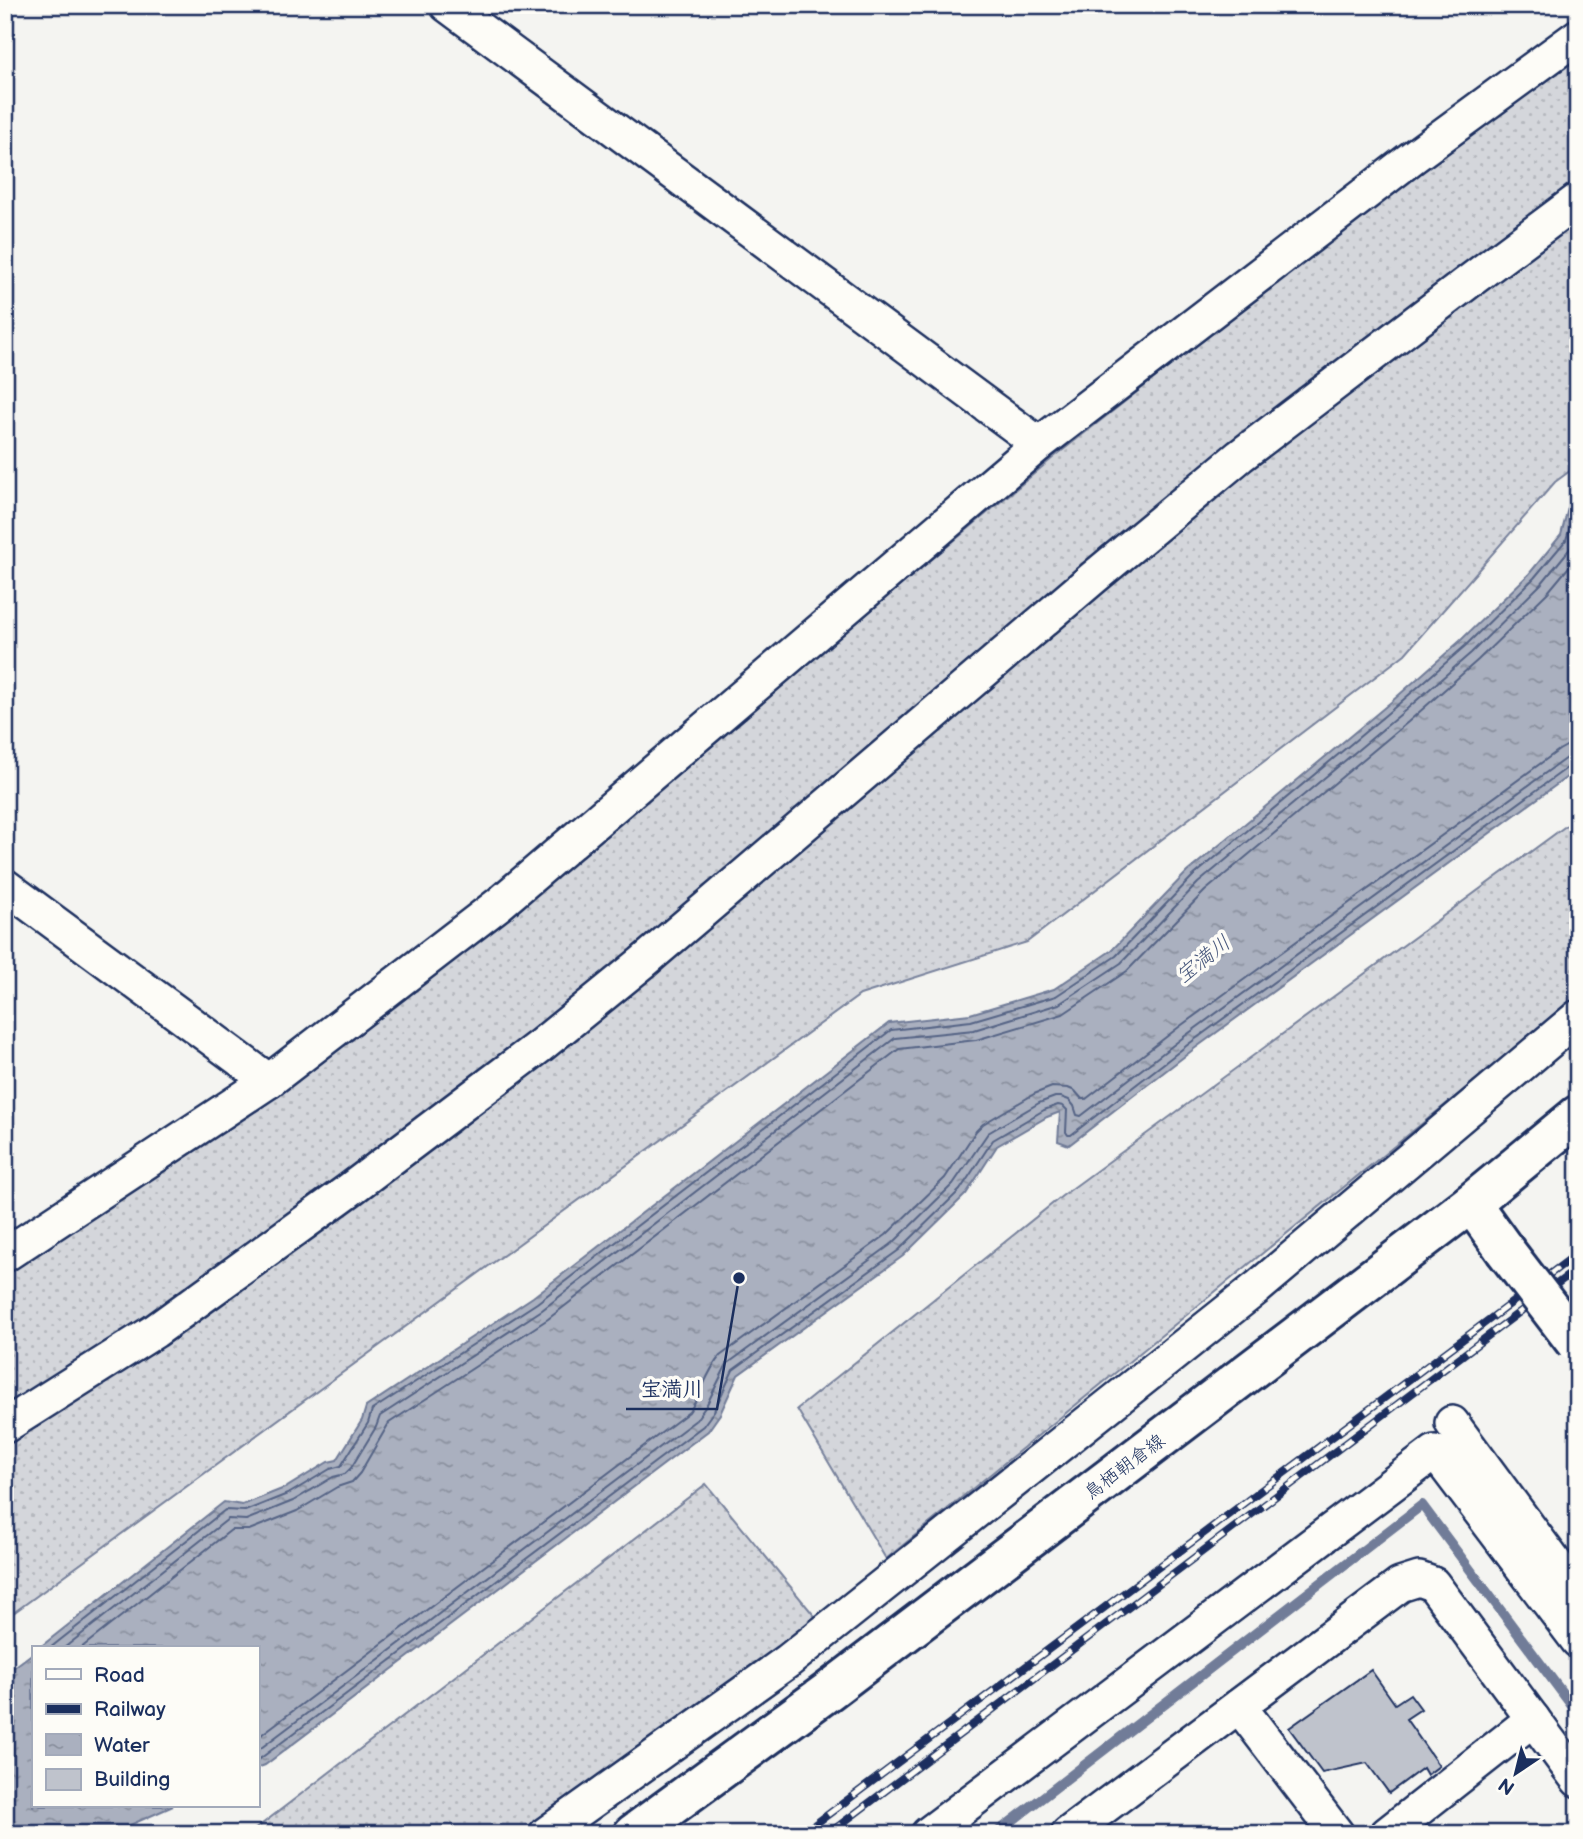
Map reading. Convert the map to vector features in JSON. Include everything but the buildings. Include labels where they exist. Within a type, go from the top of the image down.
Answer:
[{"type":"main road","name":"鳥栖朝倉線","points":[[633,1834],[830,1690],[1471,1203],[1578,1115]]},
{"type":"main road","points":[[1471,1203],[1577,1344]]},
{"type":"street","points":[[447,5],[1039,444]]},
{"type":"street","points":[[5,1255],[269,1081],[499,904],[1039,444],[1413,157],[1578,36]]},
{"type":"street","points":[[5,1426],[155,1331],[348,1191],[540,1046],[642,964],[1093,578],[1240,456],[1578,200]]},
{"type":"street","points":[[5,886],[269,1081]]},
{"type":"street","points":[[546,1834],[799,1652],[1258,1287],[1578,1017]]},
{"type":"street","points":[[1452,1423],[1578,1594]]},
{"type":"street","points":[[929,1834],[1436,1452],[1578,1641]]},
{"type":"street","points":[[1068,1834],[1400,1585],[1419,1579],[1433,1584],[1578,1780]]},
{"type":"street","points":[[1239,1706],[1337,1834]]},
{"type":"street","points":[[1387,1834],[1533,1719]]},
{"type":"shaded area","points":[[1578,56],[1578,465],[1555,482],[1405,654],[1027,942],[860,995],[5,1619],[5,1273],[294,1081],[506,916],[1054,457],[1432,161]]},
{"type":"shaded area","points":[[1578,817],[1578,997],[886,1559],[797,1409],[1062,1196]]},
{"type":"shaded area","points":[[706,1484],[817,1619],[573,1834],[249,1834]]},
{"type":"water","points":[[1578,501],[1578,769],[1194,1049],[1069,1145],[1058,1141],[1060,1112],[997,1146],[966,1194],[903,1256],[738,1375],[720,1414],[708,1431],[265,1765],[259,1767],[259,1646],[42,1646],[224,1502],[242,1505],[287,1487],[328,1462],[337,1460],[362,1420],[366,1407],[533,1297],[889,1023],[970,1014],[1054,989],[1112,950],[1187,872],[1460,641],[1529,574],[1561,535],[1568,508]]},
{"type":"water","points":[[32,1654],[32,1808],[168,1808],[110,1834],[5,1834],[5,1674]]},
{"type":"waterway","points":[[995,1834],[1422,1505],[1578,1714]]},
{"type":"railway","points":[[802,1834],[1578,1253]]},
{"type":"railway","points":[[828,1834],[1578,1268]]},
{"type":"place","name":"宝満川","points":[[739,1278]]}]
